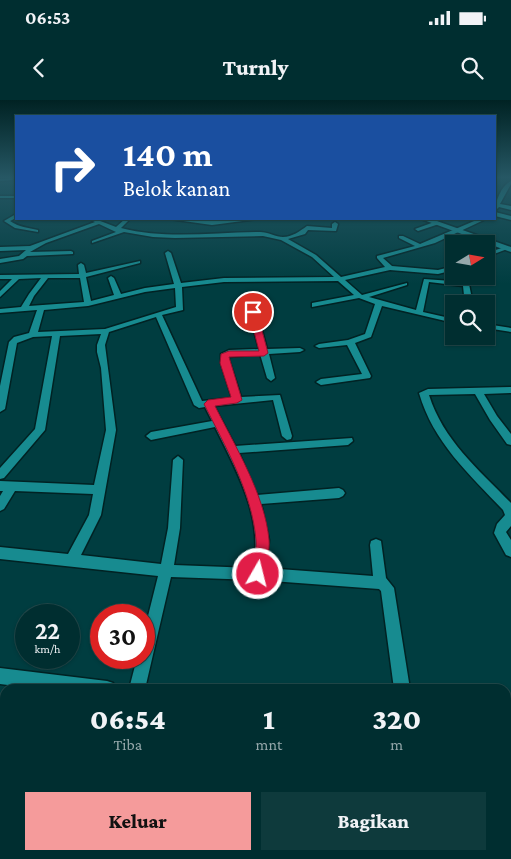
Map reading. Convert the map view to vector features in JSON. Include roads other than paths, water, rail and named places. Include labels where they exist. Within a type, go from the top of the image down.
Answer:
[{"type":"street","points":[[496,214],[511,218]]},
{"type":"street","points":[[0,223],[15,217]]},
{"type":"street","points":[[93,220],[116,230],[172,236],[263,234],[283,239],[314,256],[361,296],[379,304],[445,319]]},
{"type":"street","points":[[116,230],[127,220]]},
{"type":"street","points":[[182,220],[212,223],[246,220],[263,234]]},
{"type":"street","points":[[418,229],[430,220],[507,246]]},
{"type":"street","points":[[390,268],[379,257],[395,255],[420,246],[481,220]]},
{"type":"street","points":[[7,221],[12,226],[36,231]]},
{"type":"street","points":[[0,249],[31,248],[71,231],[98,223]]},
{"type":"street","points":[[283,239],[303,233],[306,228],[317,225],[334,230],[335,224]]},
{"type":"street","points":[[141,232],[149,227]]},
{"type":"street","points":[[94,242],[124,230]]},
{"type":"street","points":[[168,244],[172,236]]},
{"type":"street","points":[[402,237],[420,246]]},
{"type":"street","points":[[495,251],[507,246]]},
{"type":"street","points":[[0,261],[18,259],[31,248]]},
{"type":"street","points":[[25,254],[71,253]]},
{"type":"street","points":[[0,409],[3,385],[15,340],[33,335],[106,331],[180,308],[178,285],[168,253]]},
{"type":"street","points":[[0,277],[82,276],[138,262]]},
{"type":"street","points":[[81,264],[88,304]]},
{"type":"street","points":[[0,311],[88,304],[118,296],[178,285],[257,278],[340,279],[390,268],[432,272],[445,270]]},
{"type":"street","points":[[0,295],[17,277]]},
{"type":"street","points":[[24,309],[31,295],[46,277]]},
{"type":"street","points":[[112,278],[118,296]]},
{"type":"street","points":[[419,313],[426,280],[466,284],[468,295]]},
{"type":"street","points":[[315,305],[361,296],[405,284]]},
{"type":"street","points":[[319,346],[350,342],[369,334],[379,304]]},
{"type":"street","points":[[33,335],[41,308]]},
{"type":"street","points":[[253,312],[271,378]]},
{"type":"street","points":[[158,314],[199,405],[277,397],[287,436]]},
{"type":"street","points":[[495,327],[511,330]]},
{"type":"street","points":[[72,560],[95,515],[111,430],[105,368],[100,352],[106,331]]},
{"type":"street","points":[[0,475],[40,430],[56,335]]},
{"type":"street","points":[[321,382],[367,376],[350,342]]},
{"type":"street","points":[[237,400],[224,356],[229,353],[300,350]]},
{"type":"street","points":[[0,358],[11,356]]},
{"type":"street","points":[[511,390],[428,392],[424,394],[432,420],[445,440],[507,507],[511,514],[500,533],[511,551]]},
{"type":"street","points":[[478,391],[493,418],[511,441]]},
{"type":"street","points":[[208,404],[232,450],[254,500],[263,541],[258,574]]},
{"type":"street","points":[[151,436],[218,423]]},
{"type":"street","points":[[232,450],[348,441]]},
{"type":"street","points":[[138,684],[166,570],[174,528],[178,460]]},
{"type":"street","points":[[0,506],[6,486],[99,490]]},
{"type":"street","points":[[254,500],[339,493]]},
{"type":"street","points":[[376,545],[380,582]]},
{"type":"street","points":[[0,553],[166,570],[380,582],[387,588],[401,684]]},
{"type":"street","points":[[0,676],[66,684]]}]
